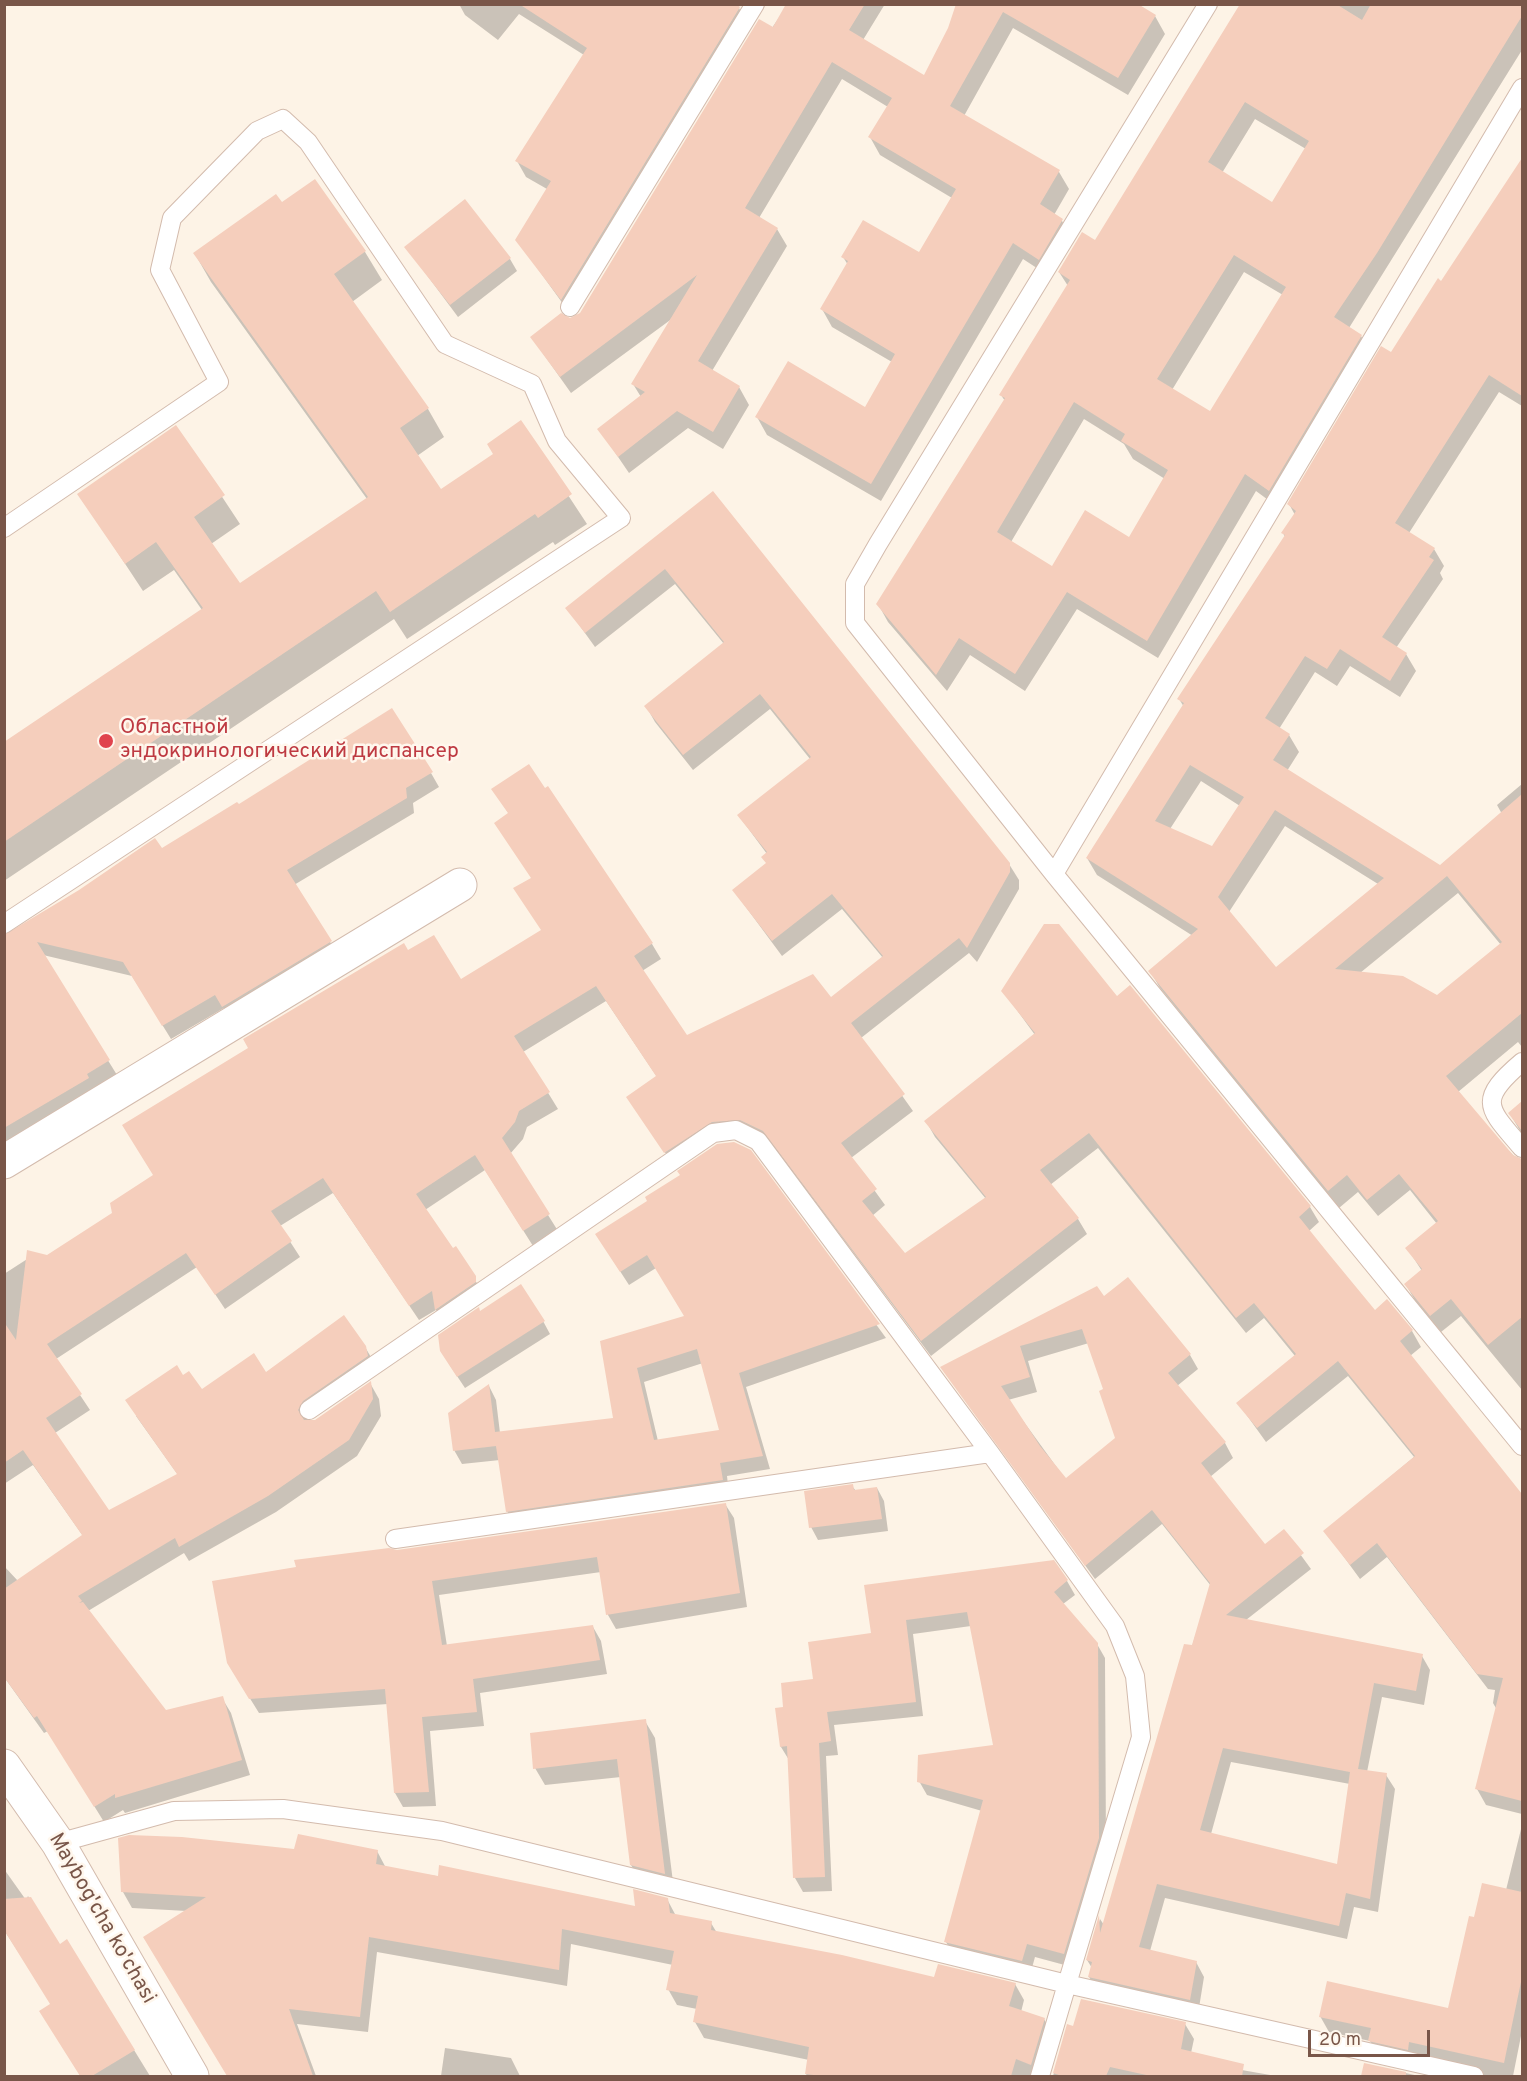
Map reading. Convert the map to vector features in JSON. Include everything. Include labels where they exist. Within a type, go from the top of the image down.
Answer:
[{"type":"street","points":[[4,1162],[460,885]]},
{"type":"street","name":"Maybog'cha ko'chasi","points":[[4,1766],[58,1843],[192,2076]]},
{"type":"lane","points":[[570,307],[755,4]]},
{"type":"lane","points":[[1208,4],[855,584],[855,623],[1054,874],[1522,1446]]},
{"type":"lane","points":[[1054,874],[1522,88]]},
{"type":"lane","points":[[4,528],[219,382],[160,270],[172,218],[257,131],[283,119],[308,142],[445,344],[532,384],[557,441],[621,518],[4,924]]},
{"type":"lane","points":[[1522,1062],[1503,1079],[1494,1091],[1491,1102],[1494,1115],[1522,1149]]},
{"type":"lane","points":[[309,1410],[713,1133],[736,1130],[758,1141],[990,1453],[1115,1626],[1136,1676],[1141,1737],[1040,2076]]},
{"type":"lane","points":[[395,1539],[990,1453]]},
{"type":"lane","points":[[58,1843],[174,1811],[283,1809],[442,1831],[1067,1984],[1474,2076]]},
{"type":"building","points":[[519,4],[736,4],[740,7],[561,300],[515,240],[551,181],[515,161],[587,48]]},
{"type":"building","points":[[786,4],[865,4],[849,30],[924,75],[948,28],[956,4],[1138,4],[1156,15],[1118,78],[1003,12],[950,106],[1060,170],[1040,204],[1063,219],[1039,260],[1013,243],[871,484],[755,417],[788,361],[865,407],[895,354],[820,309],[848,261],[841,257],[863,220],[919,252],[956,189],[868,137],[892,98],[832,62],[745,208],[778,228],[698,361],[740,386],[713,432],[677,411],[618,457],[597,429],[645,392],[631,384],[697,275],[560,377],[530,337],[561,313],[570,318],[580,313],[759,19],[773,27]]},
{"type":"building","points":[[1240,4],[1336,4],[1362,20],[1371,4],[1522,4],[1522,16],[1377,253],[1334,317],[1362,335],[1269,491],[1245,474],[1147,641],[1067,592],[1015,674],[959,638],[936,675],[876,604],[1005,398],[999,395],[1070,280],[1058,272],[1082,232],[1095,240]],"holes":[[[1245,102],[1309,141],[1272,202],[1208,162]],[[1234,255],[1286,287],[1210,411],[1157,379]],[[1074,402],[1125,434],[1121,441],[1168,470],[1129,537],[1085,510],[1052,566],[997,532]]]},
{"type":"building","points":[[1522,158],[1522,396],[1489,375],[1395,523],[1435,548],[1429,557],[1434,560],[1382,637],[1407,653],[1390,681],[1340,649],[1327,669],[1305,656],[1265,718],[1290,734],[1273,760],[1440,865],[1522,794],[1522,1013],[1446,1076],[1513,1155],[1522,1159],[1522,1317],[1488,1345],[1451,1299],[1430,1316],[1404,1284],[1422,1269],[1405,1248],[1438,1221],[1399,1174],[1367,1200],[1347,1175],[1328,1191],[1148,971],[1198,929],[1086,858],[1184,703],[1177,699],[1285,535],[1281,533],[1296,511],[1287,504],[1381,346],[1391,352],[1438,278],[1441,281]],"holes":[[[1190,765],[1244,797],[1212,846],[1155,821]],[[1275,810],[1384,878],[1276,967],[1218,897]],[[1447,876],[1502,942],[1437,995],[1403,976],[1335,969]]]},
{"type":"building","points":[[315,179],[366,251],[334,274],[429,408],[400,428],[441,489],[493,454],[487,444],[521,420],[572,494],[538,518],[535,514],[390,612],[376,591],[4,842],[4,742],[203,608],[156,542],[125,564],[77,494],[176,425],[225,495],[194,517],[240,583],[368,497],[193,253],[276,194],[282,202]]},
{"type":"building","points":[[465,199],[511,258],[450,305],[404,247]]},
{"type":"building","points":[[713,491],[1010,863],[1010,872],[967,948],[959,938],[851,1023],[905,1094],[841,1143],[877,1189],[862,1201],[905,1253],[986,1197],[924,1121],[1035,1033],[1001,991],[1044,924],[1059,924],[1117,996],[1130,985],[1311,1206],[1299,1217],[1328,1253],[1375,1310],[1387,1299],[1413,1330],[1400,1341],[1522,1494],[1522,1801],[1475,1789],[1503,1678],[1477,1674],[1377,1543],[1350,1565],[1323,1531],[1415,1456],[1338,1361],[1257,1428],[1236,1403],[1296,1354],[1254,1303],[1236,1318],[1089,1133],[1040,1170],[1079,1218],[921,1341],[763,1131],[740,1120],[712,1122],[664,1153],[626,1097],[656,1076],[596,986],[514,1036],[550,1092],[519,1111],[515,1122],[502,1138],[550,1214],[523,1231],[475,1155],[416,1194],[453,1248],[456,1246],[476,1276],[476,1282],[435,1310],[432,1291],[409,1306],[323,1178],[271,1211],[292,1241],[215,1295],[186,1253],[47,1344],[82,1394],[46,1418],[109,1510],[177,1474],[125,1400],[177,1365],[183,1375],[189,1371],[202,1389],[254,1353],[266,1372],[344,1315],[366,1346],[368,1356],[303,1401],[298,1410],[304,1420],[315,1420],[371,1381],[373,1399],[349,1440],[268,1496],[179,1547],[175,1538],[78,1596],[82,1601],[79,1603],[83,1602],[166,1710],[223,1696],[242,1760],[115,1798],[115,1794],[94,1807],[37,1716],[34,1718],[4,1677],[4,1589],[82,1535],[23,1450],[4,1463],[4,1322],[16,1340],[27,1250],[47,1255],[112,1213],[110,1203],[153,1175],[122,1125],[248,1048],[243,1039],[404,943],[408,950],[434,935],[461,979],[541,930],[513,888],[531,878],[494,823],[508,813],[491,789],[529,764],[545,788],[548,786],[653,943],[634,956],[687,1035],[813,974],[831,997],[883,956],[832,894],[772,941],[732,890],[766,863],[761,857],[767,852],[737,815],[811,757],[760,694],[683,755],[644,706],[724,642],[665,569],[585,633],[565,608]]},
{"type":"building","points":[[392,708],[433,772],[406,788],[407,798],[287,870],[332,941],[222,1007],[215,995],[162,1026],[123,962],[37,942],[110,1060],[87,1074],[89,1078],[4,1128],[4,935],[79,890],[155,838],[162,848],[237,802],[239,804]]},
{"type":"building","points":[[1522,1101],[1522,1131],[1508,1113]]},
{"type":"building","points":[[734,1142],[751,1150],[880,1324],[739,1373],[763,1456],[720,1463],[723,1480],[506,1512],[496,1446],[453,1451],[448,1413],[489,1384],[495,1432],[613,1418],[600,1341],[684,1316],[647,1255],[620,1272],[595,1234],[647,1201],[645,1197],[680,1175],[677,1171],[717,1144]],"holes":[[[697,1349],[719,1430],[654,1440],[637,1368]]]},
{"type":"building","points":[[1128,1277],[1191,1354],[1168,1373],[1226,1442],[1201,1463],[1265,1544],[1284,1529],[1304,1553],[1226,1615],[1423,1654],[1416,1691],[1374,1683],[1358,1769],[1387,1773],[1370,1899],[1346,1893],[1339,1926],[1157,1884],[1139,1947],[1197,1961],[1190,2000],[1088,1977],[1092,1962],[1086,1960],[1099,1915],[1100,1933],[1184,1644],[1192,1645],[1210,1583],[1152,1510],[1085,1566],[940,1367],[1097,1286],[1104,1296]],"holes":[[[1082,1329],[1103,1389],[1099,1391],[1115,1438],[1066,1478],[1040,1446],[1001,1386],[1030,1377],[1020,1346]],[[1223,1748],[1350,1772],[1337,1864],[1200,1830]]]},
{"type":"building","points":[[521,1284],[545,1321],[457,1377],[440,1351],[438,1335],[479,1307],[480,1311]]},
{"type":"building","points":[[853,1484],[854,1490],[877,1487],[882,1519],[809,1528],[804,1491]]},
{"type":"building","points":[[726,1503],[740,1593],[606,1615],[597,1557],[432,1581],[442,1645],[593,1625],[600,1660],[473,1679],[477,1712],[422,1717],[429,1792],[394,1793],[385,1689],[249,1699],[227,1663],[212,1581],[296,1567],[294,1560],[389,1548],[397,1550]]},
{"type":"building","points":[[1054,1560],[1068,1580],[1054,1592],[1098,1643],[1099,1838],[1064,1954],[1027,1944],[1022,1961],[944,1942],[983,1800],[917,1782],[918,1755],[993,1745],[967,1612],[906,1620],[916,1702],[827,1712],[831,1741],[819,1743],[825,1877],[793,1878],[787,1746],[780,1747],[775,1708],[783,1707],[781,1683],[813,1679],[808,1642],[871,1633],[864,1585]]},
{"type":"building","points":[[646,1719],[665,1874],[630,1865],[617,1759],[533,1769],[530,1733]]},
{"type":"building","points":[[298,1834],[378,1850],[376,1864],[438,1876],[439,1865],[635,1906],[633,1889],[668,1898],[670,1913],[712,1921],[711,1930],[842,1955],[934,1977],[938,1964],[1016,1983],[1009,2006],[1045,2018],[1031,2065],[1016,2059],[1011,2076],[822,2076],[805,2074],[809,2047],[693,2022],[698,1996],[666,1990],[674,1951],[562,1929],[559,1970],[369,1937],[360,2017],[289,2009],[313,2076],[227,2076],[143,1937],[206,1897],[121,1892],[118,1838],[129,1835],[182,1837],[294,1849]]},
{"type":"building","points":[[1482,1883],[1522,1892],[1522,1977],[1504,2063],[1409,2042],[1408,2050],[1368,2041],[1371,2028],[1319,2017],[1327,1981],[1448,2008],[1469,1916],[1474,1917]]},
{"type":"building","points":[[31,1897],[60,1944],[67,1939],[135,2050],[92,2076],[80,2076],[39,2011],[50,2004],[4,1930],[4,1899]]},
{"type":"building","points":[[1081,1999],[1186,2022],[1181,2049],[1244,2064],[1242,2076],[1151,2076],[1110,2067],[1106,2076],[1062,2076],[1053,2073],[1067,2024],[1073,2026]]},
{"type":"building","points":[[1364,2063],[1406,2072],[1406,2076],[1361,2076]]},
{"type":"place","name":"Областной эндокринологический диспансер","points":[[106,741]]}]
